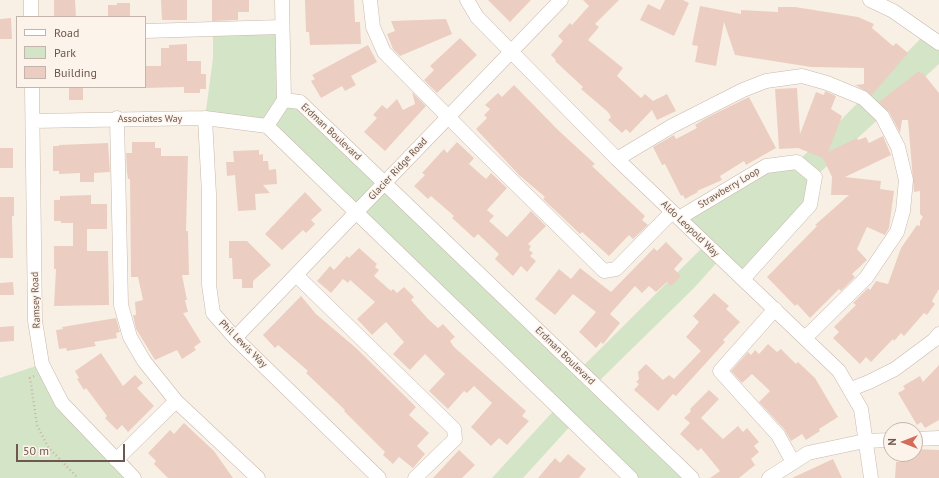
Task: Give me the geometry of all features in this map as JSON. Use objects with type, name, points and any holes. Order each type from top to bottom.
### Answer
[{"type":"street","points":[[31,0],[31,16]]},
{"type":"street","points":[[282,0],[284,100],[267,126],[631,478]]},
{"type":"street","points":[[370,0],[373,27],[384,52],[474,144],[604,271],[616,269],[675,215]]},
{"type":"street","name":"Aldo Leopold Way","points":[[467,0],[477,17],[617,159],[839,371],[851,389],[861,409],[871,478]]},
{"type":"street","name":"Glacier Ridge Road","points":[[235,338],[561,0]]},
{"type":"street","points":[[870,0],[893,11],[939,43]]},
{"type":"street","points":[[146,31],[282,28]]},
{"type":"street","points":[[617,159],[672,126],[743,90],[766,81],[802,76],[827,83],[863,98],[882,116],[898,147],[906,180],[903,210],[897,232],[866,278],[805,338]]},
{"type":"street","name":"Ramsey Road","points":[[32,88],[35,321],[42,364],[62,403],[134,478]]},
{"type":"street","name":"Erdman Boulevard","points":[[284,100],[300,102],[692,478]]},
{"type":"street","points":[[117,118],[121,305],[130,337],[144,362],[176,401],[258,478]]},
{"type":"street","name":"Associates Way","points":[[33,121],[117,118],[205,118],[267,126]]},
{"type":"street","name":"Phil Lewis Way","points":[[205,118],[209,194],[209,285],[213,313],[235,338],[379,478]]},
{"type":"street","name":"Strawberry Loop","points":[[675,215],[766,166],[796,162],[815,177],[810,205],[743,279]]},
{"type":"street","points":[[296,275],[454,429],[455,439],[415,478]]},
{"type":"street","points":[[774,309],[720,371],[778,435],[793,462]]},
{"type":"street","points":[[851,389],[895,369],[934,340],[939,334]]},
{"type":"street","points":[[116,460],[176,401]]},
{"type":"street","points":[[923,439],[939,438]]},
{"type":"street","points":[[769,478],[808,453],[865,441],[883,440]]},
{"type":"path","points":[[30,378],[34,412],[42,437],[58,459],[78,478]]},
{"type":"green space","points":[[282,27],[285,100],[300,102],[579,370],[706,244],[679,218],[766,166],[797,162],[841,120],[927,32],[939,43],[939,64],[815,177],[810,205],[743,279],[721,258],[694,288],[595,385],[692,478],[631,478],[574,422],[523,478],[492,478],[557,407],[267,126],[205,118],[213,58],[213,29]]},
{"type":"green space","points":[[42,364],[62,403],[134,478],[0,478],[0,378]]},
{"type":"building","points":[[54,0],[75,0],[76,16],[54,16]]},
{"type":"building","points":[[161,0],[187,0],[187,20],[162,20]]},
{"type":"building","points":[[212,0],[249,0],[249,12],[238,12],[238,20],[212,21]]},
{"type":"building","points":[[305,0],[354,0],[355,22],[360,22],[361,44],[310,45],[309,32],[306,32]]},
{"type":"building","points":[[488,0],[531,0],[510,22]]},
{"type":"building","points":[[583,0],[619,0],[595,24],[599,27],[588,40],[623,68],[617,76],[641,98],[645,94],[653,101],[667,94],[676,111],[657,120],[652,110],[630,133],[626,129],[622,133],[608,120],[611,117],[608,112],[581,89],[583,87],[555,61],[556,60],[551,55],[563,41],[558,36],[570,23],[572,25],[589,6]]},
{"type":"building","points":[[665,0],[683,0],[689,3],[674,36],[640,20],[648,4],[660,10]]},
{"type":"building","points":[[117,3],[130,3],[130,16],[108,16],[108,5],[117,5]]},
{"type":"building","points":[[700,6],[741,14],[741,10],[778,12],[778,7],[795,7],[858,17],[874,24],[872,28],[893,46],[896,43],[908,53],[872,95],[855,85],[864,84],[864,68],[811,67],[735,55],[724,22],[716,66],[695,62],[698,46],[692,45]]},
{"type":"building","points":[[11,18],[12,39],[0,39],[0,19]]},
{"type":"building","points":[[446,19],[452,34],[400,56],[393,49],[387,34],[395,31],[391,21]]},
{"type":"building","points":[[460,38],[477,55],[437,93],[424,80],[434,70],[430,66]]},
{"type":"building","points":[[187,44],[187,61],[201,61],[201,74],[206,74],[206,89],[200,89],[200,93],[184,93],[184,87],[146,88],[146,66],[161,66],[161,48],[169,48],[169,45]]},
{"type":"building","points":[[368,45],[377,62],[351,76],[356,85],[345,91],[342,86],[321,98],[311,81],[315,79],[312,75]]},
{"type":"building","points":[[919,71],[921,74],[922,72],[939,93],[939,289],[932,301],[935,304],[927,315],[924,313],[904,336],[901,333],[894,341],[893,339],[871,362],[866,357],[860,364],[833,338],[839,332],[834,327],[856,305],[853,303],[868,288],[870,290],[876,281],[888,284],[901,248],[917,225],[920,226],[920,221],[923,217],[920,214],[920,191],[914,192],[908,120],[902,120],[900,133],[889,112],[879,102]]},
{"type":"building","points":[[514,85],[558,130],[595,164],[592,166],[645,216],[642,220],[648,225],[633,239],[629,235],[609,256],[582,232],[580,234],[543,199],[545,197],[519,175],[476,129],[487,118],[484,115],[490,109],[485,105],[498,93],[502,97]]},
{"type":"building","points":[[69,88],[83,88],[83,100],[69,100]]},
{"type":"building","points":[[797,88],[800,134],[816,92],[824,95],[825,91],[836,96],[831,109],[842,116],[828,152],[857,138],[858,140],[866,137],[869,143],[883,136],[891,155],[845,177],[881,181],[880,189],[894,191],[889,228],[885,235],[867,227],[857,249],[867,260],[852,274],[855,277],[841,291],[839,289],[810,318],[797,304],[795,306],[767,277],[817,226],[815,225],[849,195],[831,195],[832,177],[823,158],[798,148],[779,149],[775,89]]},
{"type":"building","points":[[412,92],[426,106],[385,151],[364,132],[377,118],[373,115],[382,105],[387,109],[397,99],[403,110],[415,104]]},
{"type":"building","points":[[749,97],[776,148],[746,165],[744,161],[720,176],[722,180],[697,191],[698,192],[685,199],[683,195],[681,196],[665,164],[662,165],[653,147],[674,135],[676,139],[697,128],[695,125],[706,118]]},
{"type":"building","points":[[132,142],[155,142],[155,148],[161,148],[161,156],[188,156],[186,231],[188,231],[189,275],[182,275],[188,312],[183,313],[201,342],[194,347],[196,350],[182,359],[177,350],[155,360],[136,329],[133,315],[136,315],[135,302],[143,300],[138,277],[131,277],[130,179],[128,179],[126,153],[132,153]]},
{"type":"building","points":[[457,142],[474,158],[469,164],[486,179],[491,173],[507,188],[487,210],[494,216],[489,221],[507,237],[531,211],[546,226],[528,244],[531,246],[529,250],[533,253],[530,256],[536,261],[527,272],[521,266],[513,276],[495,259],[499,254],[478,234],[474,238],[452,218],[454,216],[431,196],[428,199],[414,186],[425,175],[422,173],[444,149],[447,153]]},
{"type":"building","points":[[108,143],[110,172],[94,173],[94,182],[80,182],[80,173],[59,174],[59,171],[53,171],[53,146]]},
{"type":"building","points":[[0,148],[13,148],[13,168],[0,168]]},
{"type":"building","points":[[259,150],[259,155],[263,154],[263,161],[268,161],[269,170],[276,169],[277,184],[263,185],[270,193],[255,194],[256,210],[238,211],[235,175],[227,176],[226,162],[234,162],[233,151]]},
{"type":"building","points":[[305,192],[322,210],[311,220],[315,224],[306,233],[303,230],[282,250],[265,234]]},
{"type":"building","points":[[91,195],[91,204],[107,204],[107,229],[87,229],[87,251],[108,251],[109,305],[54,306],[56,269],[54,269],[54,246],[73,246],[73,223],[61,223],[61,221],[54,221],[54,200],[60,200],[60,196]]},
{"type":"building","points":[[0,197],[14,197],[14,216],[12,216],[13,258],[0,258]]},
{"type":"building","points":[[229,241],[247,241],[271,265],[253,281],[253,288],[242,288],[242,279],[233,279],[232,258],[229,258]]},
{"type":"building","points":[[666,242],[683,259],[674,269],[681,276],[671,286],[667,282],[656,292],[649,286],[642,293],[635,286],[610,314],[620,323],[603,344],[601,342],[596,348],[579,332],[596,312],[573,294],[555,315],[535,299],[559,269],[571,279],[580,268],[611,292],[654,248],[657,251]]},
{"type":"building","points":[[359,248],[377,264],[375,267],[379,270],[374,276],[391,291],[393,289],[397,293],[404,287],[414,297],[411,300],[428,319],[438,328],[443,324],[455,337],[450,341],[454,347],[526,411],[522,416],[529,421],[507,445],[499,438],[491,446],[471,427],[492,403],[474,386],[467,393],[464,391],[448,409],[429,391],[445,374],[425,354],[410,370],[393,354],[404,342],[386,322],[372,335],[357,319],[375,302],[350,280],[348,283],[343,279],[331,293],[317,281],[330,266],[334,270],[347,256],[349,258]]},
{"type":"building","points":[[13,282],[14,295],[0,295],[0,283]]},
{"type":"building","points":[[714,293],[729,306],[726,309],[740,322],[723,340],[725,342],[676,396],[673,394],[658,411],[634,390],[639,384],[636,382],[639,379],[638,372],[646,364],[663,380],[669,375],[674,379],[701,351],[686,337],[699,322],[693,316]]},
{"type":"building","points":[[301,296],[316,314],[356,348],[416,407],[409,415],[429,433],[417,446],[425,454],[413,468],[399,457],[393,464],[383,455],[385,452],[344,411],[345,410],[306,373],[308,371],[278,345],[275,348],[263,335]]},
{"type":"building","points":[[116,318],[120,332],[116,333],[117,338],[94,342],[96,346],[67,351],[66,348],[59,349],[56,330],[63,329],[62,327]]},
{"type":"building","points":[[14,326],[14,341],[0,342],[0,327]]},
{"type":"building","points":[[768,344],[777,352],[781,349],[796,364],[798,362],[815,378],[838,417],[819,429],[820,431],[806,440],[802,434],[791,441],[784,429],[759,402],[770,391],[752,374],[742,383],[731,371],[748,352],[751,355],[755,350],[759,354]]},
{"type":"building","points":[[101,353],[123,386],[135,375],[143,383],[137,388],[154,406],[128,432],[122,425],[117,430],[105,418],[107,416],[86,388],[84,390],[77,379],[79,378],[75,371]]},
{"type":"building","points":[[939,365],[939,420],[925,428],[923,422],[915,422],[898,393],[905,389],[903,386],[920,376],[923,382]]},
{"type":"building","points":[[709,390],[719,399],[701,418],[723,439],[738,426],[743,432],[747,428],[759,442],[754,446],[759,452],[751,459],[755,465],[739,478],[710,478],[720,471],[701,448],[698,451],[680,434],[690,423],[684,418],[691,411],[690,409]]},
{"type":"building","points":[[184,423],[214,451],[233,478],[168,478],[154,464],[156,461],[148,453],[170,430],[174,434]]},
{"type":"building","points":[[923,449],[939,450],[939,478],[895,478],[896,462],[923,462]]},
{"type":"building","points":[[459,450],[475,465],[462,478],[433,478]]},
{"type":"building","points":[[568,454],[586,469],[579,478],[538,478],[555,458],[560,463]]},
{"type":"building","points":[[833,459],[842,478],[792,478]]}]
